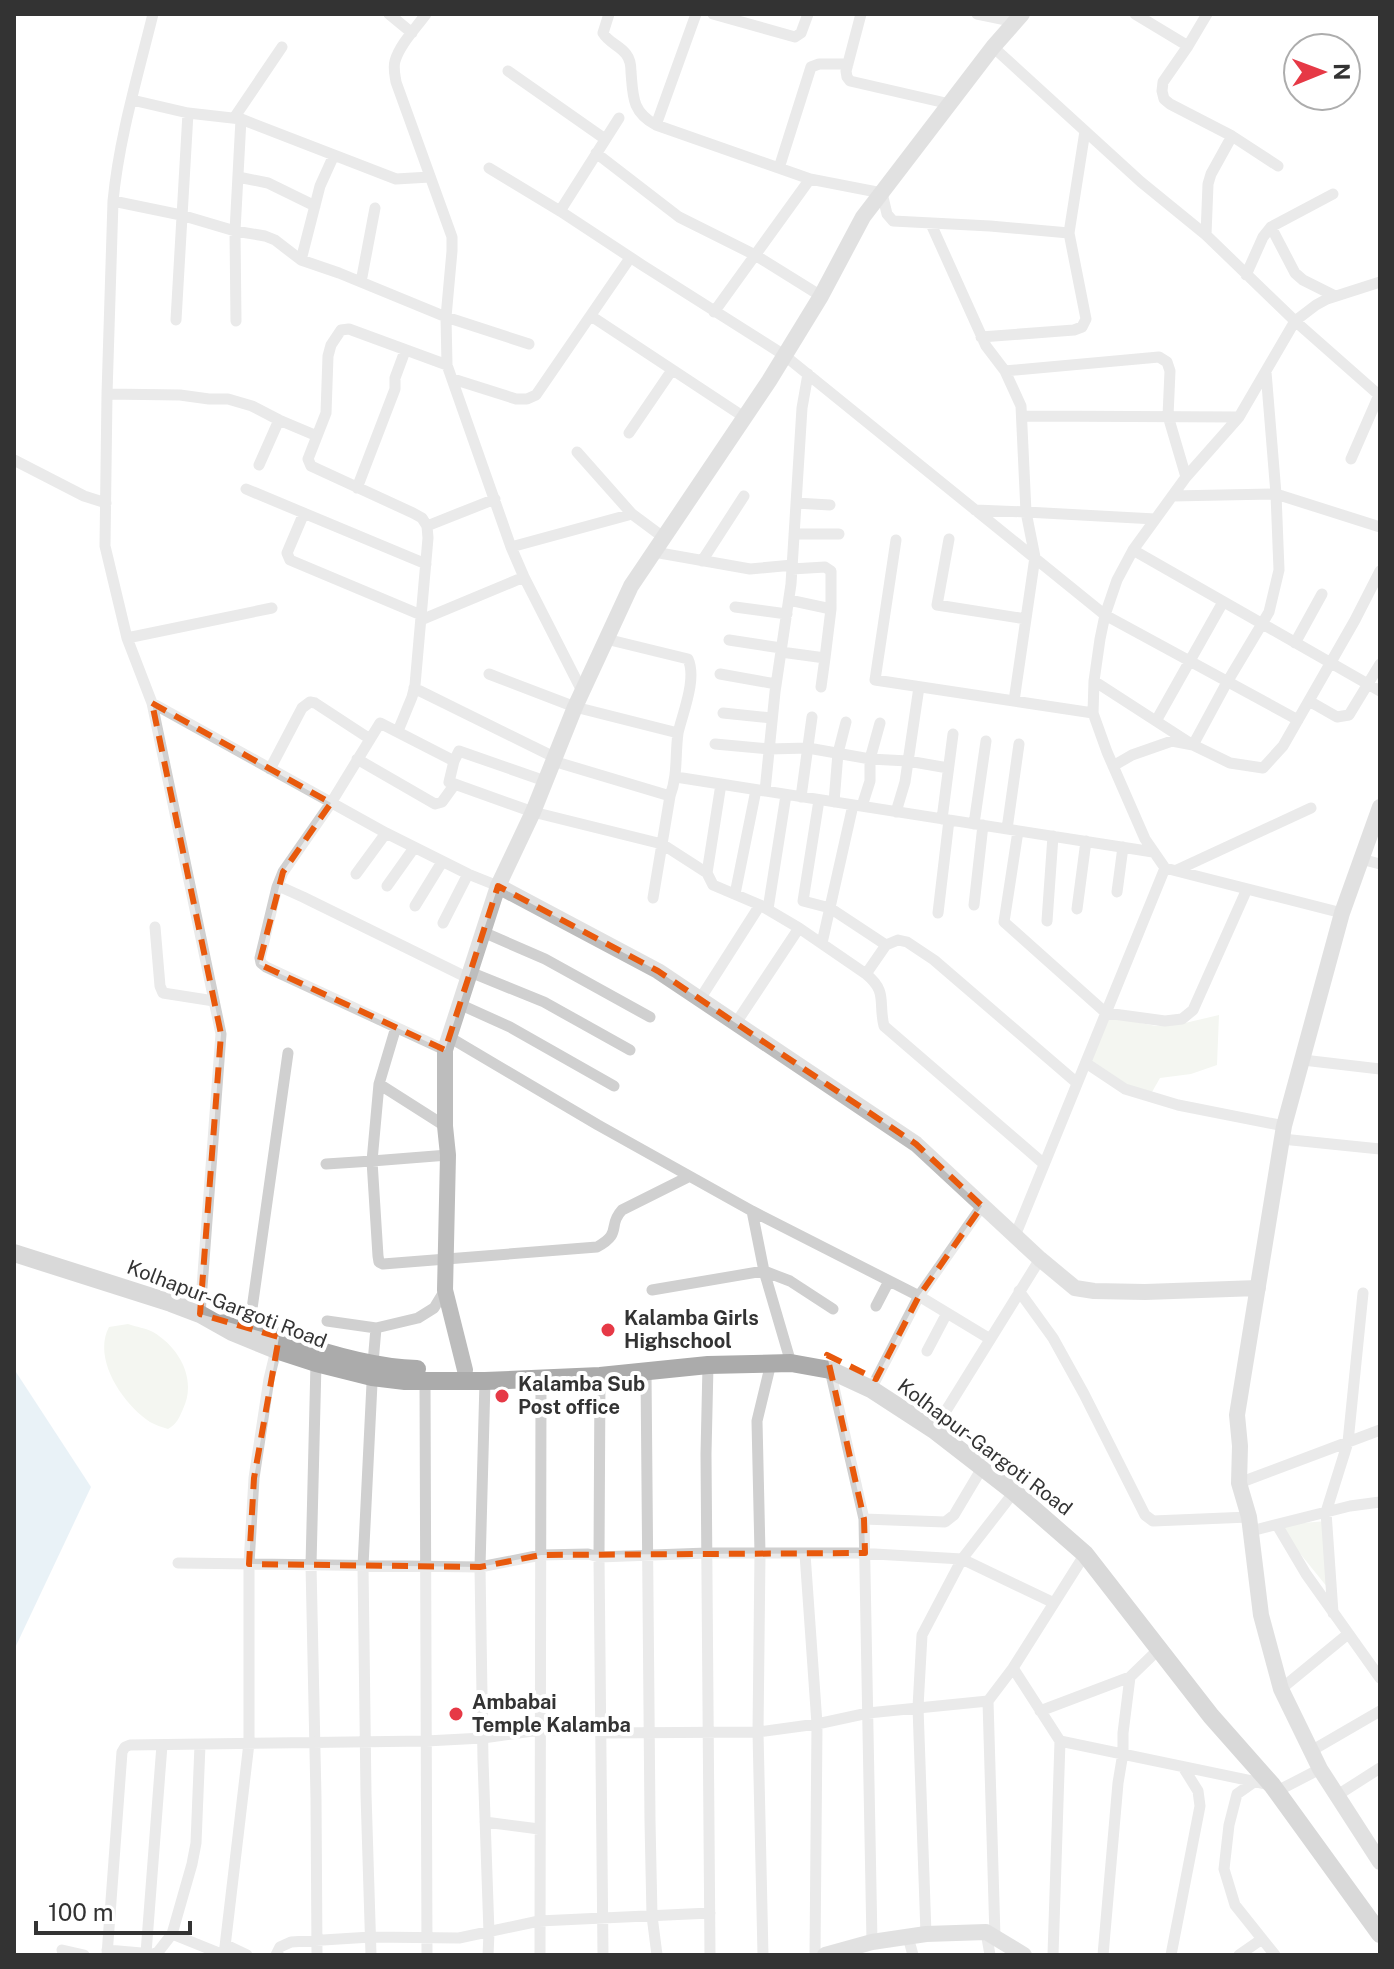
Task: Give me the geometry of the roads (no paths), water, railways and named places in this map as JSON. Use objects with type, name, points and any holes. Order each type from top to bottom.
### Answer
[{"type":"main road","name":"Kolhapur-Gargoti Road","points":[[14,1253],[200,1314],[219,1324],[236,1322],[276,1350],[316,1363],[372,1370],[405,1381],[600,1376],[708,1365],[771,1363],[789,1357],[874,1384]]},
{"type":"main road","points":[[248,1332],[282,1339],[372,1370],[465,1370],[645,1361],[703,1354],[835,1359],[1039,1499],[1085,1539],[1272,1788],[1380,1914]]},
{"type":"main road","name":"Kolhapur-Gargoti Road","points":[[936,1426],[1085,1554],[1211,1716],[1272,1788],[1380,1934]]},
{"type":"street","points":[[153,14],[132,100],[113,201],[105,546],[127,638],[152,703],[221,1034],[200,1314]]},
{"type":"street","points":[[389,14],[412,33]]},
{"type":"street","points":[[426,14],[395,60],[396,82],[452,237],[446,317],[447,365],[511,547],[582,691]]},
{"type":"street","points":[[609,14],[603,28],[605,38],[627,54],[635,103],[645,119],[810,179],[882,193]]},
{"type":"street","points":[[656,125],[696,14]]},
{"type":"street","points":[[713,14],[795,37],[801,33],[808,14]]},
{"type":"street","points":[[861,14],[847,77],[854,83],[950,104]]},
{"type":"street","points":[[977,14],[1019,18]]},
{"type":"street","points":[[1135,14],[1188,46]]},
{"type":"street","points":[[1207,14],[1163,82],[1164,99],[1232,136],[1278,166]]},
{"type":"street","points":[[465,1370],[445,1290],[447,1044],[498,886],[631,586],[769,381],[821,296],[863,217],[993,47],[1019,18]]},
{"type":"street","points":[[236,321],[238,118],[282,47]]},
{"type":"street","points":[[993,47],[1141,182],[1206,235],[1295,321],[1379,395],[1351,459]]},
{"type":"street","points":[[779,168],[811,67],[848,64]]},
{"type":"street","points":[[508,71],[605,139]]},
{"type":"street","points":[[132,100],[188,113],[238,118],[396,179],[430,177]]},
{"type":"street","points":[[176,320],[188,113]]},
{"type":"street","points":[[560,211],[619,118]]},
{"type":"street","points":[[981,337],[1082,327],[1086,319],[1069,233],[1085,131]]},
{"type":"street","points":[[1206,235],[1208,184],[1232,136]]},
{"type":"street","points":[[596,153],[679,217],[755,255],[821,296]]},
{"type":"street","points":[[301,260],[320,186],[334,155]]},
{"type":"street","points":[[489,168],[784,355],[1105,615],[1298,720]]},
{"type":"street","points":[[238,177],[268,183],[315,206]]},
{"type":"street","points":[[714,312],[810,179]]},
{"type":"street","points":[[882,193],[887,214],[893,221],[1069,233]]},
{"type":"street","points":[[1246,275],[1263,237],[1271,227],[1333,194]]},
{"type":"street","points":[[113,201],[265,236],[301,260],[446,317],[529,344]]},
{"type":"street","points":[[361,282],[375,208]]},
{"type":"street","points":[[931,224],[981,337],[1005,371],[1021,406],[1026,512],[1035,557],[1014,701]]},
{"type":"street","points":[[1271,227],[1295,273],[1335,296]]},
{"type":"street","points":[[453,379],[516,399],[536,395],[630,258]]},
{"type":"street","points":[[1342,913],[1170,869],[1145,839],[1113,766],[1093,713],[1094,681],[1105,615],[1117,580],[1133,550],[1186,477],[1239,417],[1295,321],[1316,305],[1335,296],[1380,282]]},
{"type":"street","points":[[591,316],[744,417]]},
{"type":"street","points":[[398,731],[414,688],[427,526],[422,518],[413,513],[311,466],[308,459],[326,413],[328,356],[341,330],[349,329],[447,365]]},
{"type":"street","points":[[357,488],[395,389],[395,378],[405,351]]},
{"type":"street","points":[[1005,371],[1159,357],[1167,362],[1170,371],[1168,416],[1186,477]]},
{"type":"street","points":[[629,433],[672,370]]},
{"type":"street","points":[[1193,745],[1269,612],[1279,570],[1265,371]]},
{"type":"street","points":[[735,894],[769,749],[789,600],[802,408],[808,374]]},
{"type":"street","points":[[107,394],[228,399],[252,406],[317,436]]},
{"type":"street","points":[[1022,416],[1239,417]]},
{"type":"street","points":[[259,465],[279,420]]},
{"type":"street","points":[[577,452],[632,514],[663,537]]},
{"type":"street","points":[[14,460],[84,496],[106,503]]},
{"type":"street","points":[[246,489],[426,564]]},
{"type":"street","points":[[1172,496],[1276,494],[1380,527]]},
{"type":"street","points":[[702,561],[744,496]]},
{"type":"street","points":[[427,526],[495,499]]},
{"type":"street","points":[[796,503],[830,505]]},
{"type":"street","points":[[975,510],[1155,519]]},
{"type":"street","points":[[304,513],[287,553],[289,559],[421,618],[524,577]]},
{"type":"street","points":[[511,547],[632,514]]},
{"type":"street","points":[[794,534],[839,534]]},
{"type":"street","points":[[949,539],[937,605],[1026,619]]},
{"type":"street","points":[[896,540],[875,680],[1093,713]]},
{"type":"street","points":[[1133,550],[1380,691]]},
{"type":"street","points":[[654,552],[750,569],[825,567],[831,571],[831,609],[821,687]]},
{"type":"street","points":[[1094,681],[1193,745],[1230,763],[1263,768],[1283,746],[1380,571]]},
{"type":"street","points":[[1295,643],[1322,594]]},
{"type":"street","points":[[789,600],[831,609]]},
{"type":"street","points":[[1156,721],[1223,602]]},
{"type":"street","points":[[735,607],[787,614]]},
{"type":"street","points":[[127,638],[272,608]]},
{"type":"street","points":[[606,639],[688,659],[692,669],[678,733],[676,777],[653,898]]},
{"type":"street","points":[[729,640],[825,658]]},
{"type":"street","points":[[1309,701],[1337,717],[1349,715],[1380,664]]},
{"type":"street","points":[[489,674],[575,707],[678,733]]},
{"type":"street","points":[[720,674],[776,684]]},
{"type":"street","points":[[896,812],[905,782],[919,687]]},
{"type":"street","points":[[414,688],[554,759],[670,796]]},
{"type":"street","points":[[270,769],[302,708],[310,702],[370,739]]},
{"type":"street","points":[[152,703],[414,848],[498,886],[658,971],[916,1144],[1075,1288],[1176,1292],[1258,1288]]},
{"type":"street","points":[[723,713],[772,718]]},
{"type":"street","points":[[801,797],[812,717]]},
{"type":"street","points":[[834,802],[838,753],[846,722]]},
{"type":"street","points":[[454,761],[380,723],[331,803],[283,872],[261,963],[396,1027],[447,1044],[688,1177],[919,1296],[990,1339]]},
{"type":"street","points":[[822,943],[858,806],[870,781],[870,759],[880,723]]},
{"type":"street","points":[[938,913],[953,734]]},
{"type":"street","points":[[974,905],[986,741]]},
{"type":"street","points":[[1113,766],[1132,755],[1172,741],[1193,745]]},
{"type":"street","points":[[715,744],[769,749],[808,748],[948,768]]},
{"type":"street","points":[[1019,744],[1004,922],[1106,1013],[1165,1021],[1182,1019],[1193,1010],[1247,889]]},
{"type":"street","points":[[545,781],[459,751],[449,782],[533,812],[662,844],[707,873],[713,885],[764,907],[799,928],[876,983],[881,994],[884,1026],[1044,1164]]},
{"type":"street","points":[[357,759],[435,804],[442,802],[455,784]]},
{"type":"street","points":[[676,777],[1153,852]]},
{"type":"street","points":[[707,873],[721,784]]},
{"type":"street","points":[[700,999],[764,907],[786,795]]},
{"type":"street","points":[[819,800],[803,901],[830,908],[886,945]]},
{"type":"street","points":[[1380,807],[1342,913],[1283,1132],[1237,1415],[1239,1483],[1250,1524],[1261,1615],[1281,1689],[1320,1769],[1380,1862]]},
{"type":"street","points":[[1015,1236],[1106,1013],[1170,869],[1311,808]]},
{"type":"street","points":[[356,874],[386,833]]},
{"type":"street","points":[[1047,921],[1053,836]]},
{"type":"street","points":[[1077,909],[1086,841]]},
{"type":"street","points":[[1117,892],[1123,847]]},
{"type":"street","points":[[387,886],[414,848]]},
{"type":"street","points":[[1361,859],[1380,864]]},
{"type":"street","points":[[415,906],[442,862]]},
{"type":"street","points":[[443,923],[468,874]]},
{"type":"street","points":[[277,887],[469,975],[544,1002],[630,1050]]},
{"type":"street","points":[[155,927],[163,993],[214,1001]]},
{"type":"street","points":[[736,1023],[799,928]]},
{"type":"street","points":[[483,932],[545,959],[650,1017]]},
{"type":"street","points":[[866,974],[886,945],[898,940],[907,942],[934,960],[1077,1083]]},
{"type":"street","points":[[459,1004],[510,1027],[614,1086]]},
{"type":"street","points":[[396,1027],[379,1084],[372,1161],[379,1262],[445,1260],[597,1247],[613,1235],[617,1215],[622,1210],[688,1177]]},
{"type":"street","points":[[248,1332],[288,1053]]},
{"type":"street","points":[[1303,1060],[1380,1069]]},
{"type":"street","points":[[1086,1063],[1125,1089],[1178,1105],[1283,1132],[1380,1149]]},
{"type":"street","points":[[379,1084],[445,1126]]},
{"type":"street","points":[[326,1164],[448,1155]]},
{"type":"street","points":[[874,1384],[919,1296],[982,1206]]},
{"type":"street","points":[[752,1211],[764,1271],[789,1357]]},
{"type":"street","points":[[936,1426],[1040,1259]]},
{"type":"street","points":[[652,1290],[764,1271],[790,1281],[833,1309]]},
{"type":"street","points":[[876,1306],[889,1281]]},
{"type":"street","points":[[327,1321],[376,1328],[418,1318],[434,1308],[445,1290]]},
{"type":"street","points":[[1019,1291],[1053,1338],[1145,1515],[1153,1521],[1277,1525],[1350,1506],[1380,1502]]},
{"type":"street","points":[[1333,1613],[1326,1512],[1348,1442],[1363,1293]]},
{"type":"street","points":[[927,1351],[947,1313]]},
{"type":"street","points":[[371,1955],[363,1566],[376,1328]]},
{"type":"street","points":[[172,1934],[224,1955],[249,1743],[249,1564],[254,1478],[276,1350]]},
{"type":"street","points":[[316,1363],[311,1565],[317,1955]]},
{"type":"street","points":[[763,1955],[758,1732],[760,1553],[757,1421],[771,1363]]},
{"type":"street","points":[[708,1365],[710,1955]]},
{"type":"street","points":[[830,1370],[864,1519],[872,1942]]},
{"type":"street","points":[[646,1372],[652,1916],[657,1955]]},
{"type":"street","points":[[600,1376],[603,1955]]},
{"type":"street","points":[[540,1955],[541,1379]]},
{"type":"street","points":[[425,1380],[427,1955]]},
{"type":"street","points":[[485,1381],[480,1567],[488,1955]]},
{"type":"street","points":[[1239,1483],[1380,1430]]},
{"type":"street","points":[[864,1519],[945,1522],[954,1515],[982,1468]]},
{"type":"street","points":[[926,1934],[918,1707],[922,1635],[962,1559],[1014,1492]]},
{"type":"street","points":[[1277,1525],[1306,1574],[1380,1678]]},
{"type":"street","points":[[178,1563],[480,1567],[541,1555],[865,1553],[962,1559],[1054,1603]]},
{"type":"street","points":[[805,1554],[817,1724],[815,1955]]},
{"type":"street","points":[[990,1955],[988,1701],[1013,1668],[1085,1554]]},
{"type":"street","points":[[1281,1689],[1348,1634]]},
{"type":"street","points":[[1040,1711],[1130,1677],[1160,1648]]},
{"type":"street","points":[[1013,1668],[1060,1741],[1053,1955]]},
{"type":"street","points":[[1103,1955],[1130,1677]]},
{"type":"street","points":[[200,1745],[196,1843],[172,1934],[158,1952],[151,1954],[107,1952],[122,1752],[130,1745],[426,1741],[483,1738],[540,1730],[594,1729],[600,1733],[758,1732],[868,1713],[988,1701]]},
{"type":"street","points":[[1311,1751],[1380,1711]]},
{"type":"street","points":[[1060,1741],[1272,1788]]},
{"type":"street","points":[[151,1954],[162,1745]]},
{"type":"street","points":[[1171,1955],[1200,1806],[1198,1791],[1183,1767]]},
{"type":"street","points":[[1336,1796],[1380,1768]]},
{"type":"street","points":[[1275,1955],[1235,1905],[1224,1869],[1229,1825],[1237,1794],[1272,1788],[1320,1769]]},
{"type":"street","points":[[485,1822],[539,1829]]},
{"type":"street","points":[[276,1955],[287,1942],[371,1937],[459,1938],[539,1921],[710,1913]]},
{"type":"street","points":[[825,1955],[872,1942],[926,1934],[990,1934],[1024,1955]]},
{"type":"street","points":[[908,1937],[913,1955]]},
{"type":"street","points":[[1239,1955],[1262,1939]]},
{"type":"street","points":[[226,1945],[247,1955]]},
{"type":"street","points":[[62,1950],[84,1955]]},
{"type":"water","points":[[14,1369],[91,1487],[14,1650]]},
{"type":"place","name":"Kalamba Girls Highschool","points":[[608,1330]]},
{"type":"place","name":"Kalamba Sub Post office","points":[[502,1396]]},
{"type":"place","name":"Ambabai Temple Kalamba","points":[[456,1714]]}]
